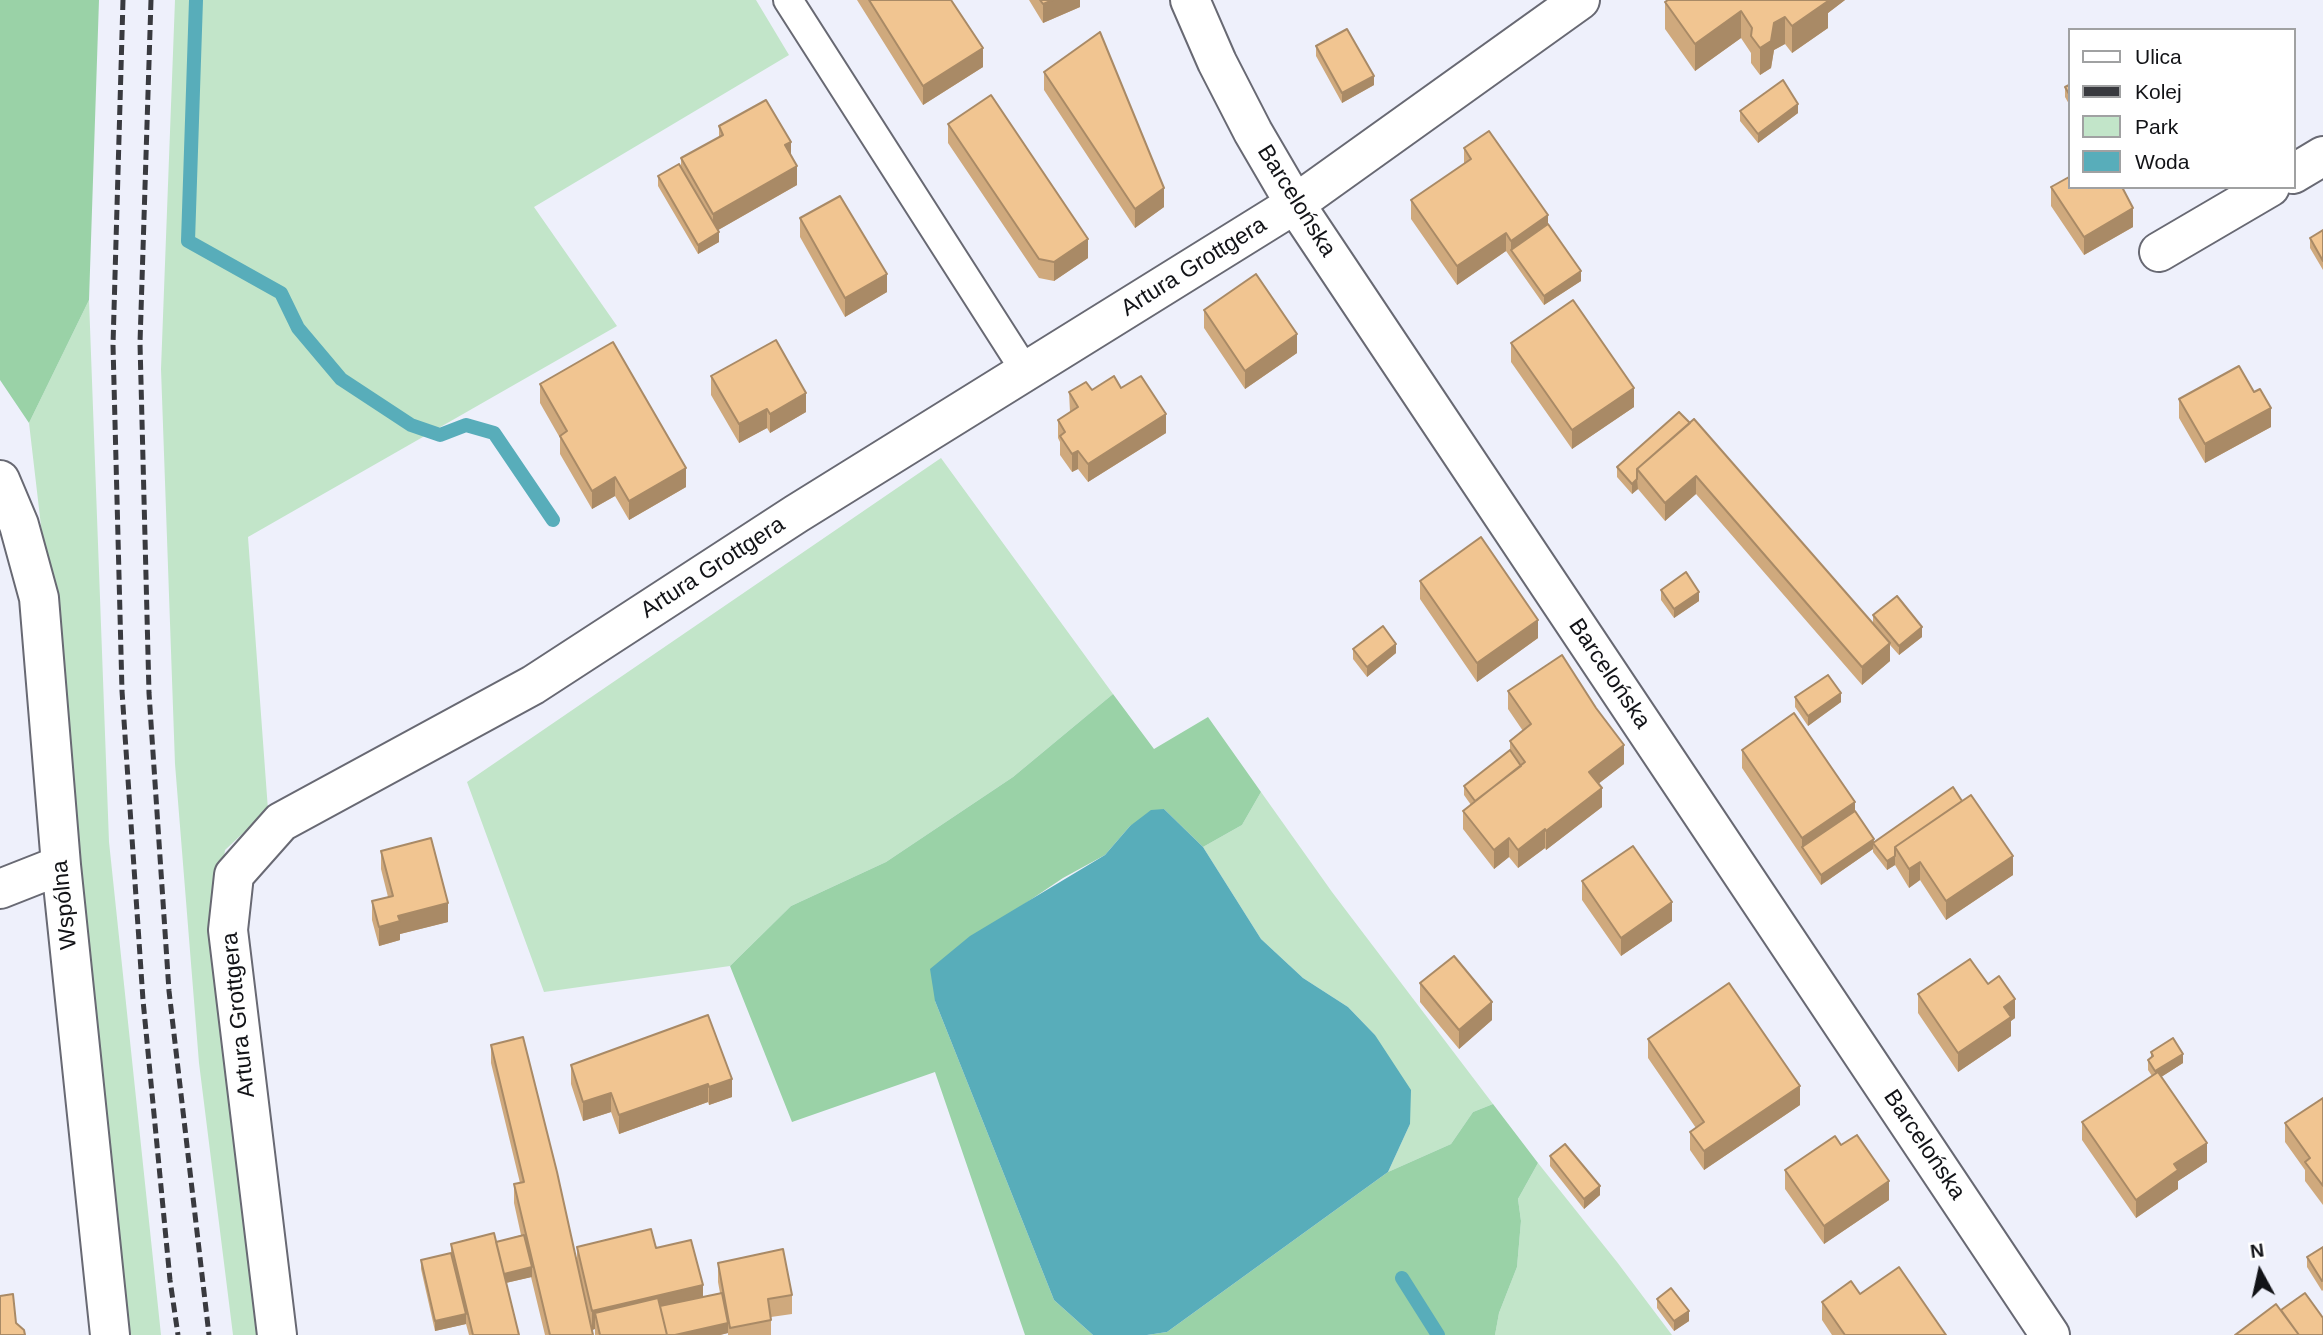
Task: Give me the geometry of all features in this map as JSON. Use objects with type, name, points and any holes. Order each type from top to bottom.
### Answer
[{"type":"street","name":"Barcelońska","points":[[1190,0],[1217,62],[1295,204],[2049,1335]]},
{"type":"street","name":"Artura Grottgera","points":[[277,1335],[228,930],[234,875],[281,821],[533,685],[796,514],[1295,204],[1580,0]]},
{"type":"street","points":[[2295,173],[2323,156]]},
{"type":"street","points":[[2159,252],[2267,189]]},
{"type":"street","name":"Wspólna","points":[[0,480],[19,526],[38,598],[61,865],[110,1335]]},
{"type":"street","points":[[0,889],[61,865]]},
{"type":"lane","points":[[788,0],[1026,372]]},
{"type":"green space","points":[[0,0],[99,0],[89,300],[29,423],[0,380]]},
{"type":"green space","points":[[175,0],[756,0],[789,55],[534,207],[617,326],[248,537],[268,810],[225,850],[219,901],[262,1335],[233,1335],[199,1063],[175,764],[161,369]]},
{"type":"green space","points":[[89,300],[109,842],[161,1335],[121,1335],[45,560],[29,423]]},
{"type":"green space","points":[[941,458],[1113,694],[1013,777],[886,862],[791,906],[730,966],[544,992],[467,782]]},
{"type":"green space","points":[[1113,694],[1154,749],[1208,717],[1261,792],[1242,825],[1203,847],[1164,809],[1130,826],[1105,855],[1063,878],[1008,915],[935,1001],[1054,1300],[1093,1335],[1025,1335],[935,1072],[792,1122],[730,966],[791,906],[886,862],[1013,777]]},
{"type":"green space","points":[[1261,792],[1332,892],[1493,1104],[1473,1112],[1451,1144],[1388,1172],[1410,1124],[1375,1035],[1348,1007],[1303,978],[1261,939],[1203,847],[1242,825]]},
{"type":"green space","points":[[1493,1104],[1538,1163],[1518,1199],[1521,1221],[1517,1267],[1499,1313],[1495,1335],[1147,1335],[1167,1332],[1388,1172],[1451,1144],[1473,1112]]},
{"type":"green space","points":[[1538,1163],[1672,1335],[1495,1335],[1499,1313],[1517,1267],[1521,1221],[1518,1199]]},
{"type":"water","points":[[1164,809],[1203,847],[1261,939],[1303,978],[1348,1007],[1375,1035],[1411,1090],[1410,1124],[1388,1172],[1167,1332],[1147,1335],[1093,1335],[1054,1300],[935,1001],[930,969],[970,936],[1105,855],[1130,826],[1151,810]]},
{"type":"building","points":[[869,0],[951,0],[983,48],[923,86]]},
{"type":"building","points":[[1828,1],[1792,26],[1785,17],[1774,23],[1771,41],[1760,48],[1751,36],[1752,28],[1741,11],[1695,44],[1665,2]]},
{"type":"building","points":[[1347,29],[1374,76],[1342,93],[1316,46]]},
{"type":"building","points":[[1100,32],[1164,188],[1135,209],[1044,72]]},
{"type":"building","points":[[1783,80],[1798,104],[1758,134],[1740,111]]},
{"type":"building","points":[[991,95],[1088,239],[1054,262],[1039,259],[948,124]]},
{"type":"building","points":[[766,100],[791,142],[785,145],[797,166],[713,214],[681,158],[723,135],[719,126]]},
{"type":"building","points":[[1489,131],[1548,215],[1511,241],[1506,233],[1457,266],[1411,200],[1471,159],[1464,148]]},
{"type":"building","points":[[679,164],[719,232],[698,245],[658,176]]},
{"type":"building","points":[[2068,178],[2068,189],[2123,189],[2133,208],[2084,237],[2051,187]]},
{"type":"building","points":[[840,196],[887,274],[845,298],[800,218]]},
{"type":"building","points":[[1548,224],[1581,271],[1544,296],[1511,250]]},
{"type":"building","points":[[2323,230],[2323,261],[2310,238]]},
{"type":"building","points":[[1256,274],[1297,334],[1245,371],[1204,310]]},
{"type":"building","points":[[1573,300],[1634,388],[1572,430],[1511,343]]},
{"type":"building","points":[[776,340],[806,393],[770,414],[767,409],[739,424],[711,376]]},
{"type":"building","points":[[613,342],[686,468],[629,501],[615,477],[592,491],[560,436],[567,431],[540,384]]},
{"type":"building","points":[[2239,366],[2254,392],[2260,389],[2271,408],[2205,444],[2179,399]]},
{"type":"building","points":[[1114,376],[1121,388],[1141,376],[1166,414],[1088,464],[1078,451],[1072,454],[1060,436],[1065,432],[1058,420],[1078,407],[1069,392],[1086,382],[1092,390]]},
{"type":"building","points":[[1679,412],[1690,423],[1637,469],[1637,479],[1632,484],[1617,467]]},
{"type":"building","points":[[1694,419],[1890,643],[1862,667],[1696,476],[1665,503],[1637,469]]},
{"type":"building","points":[[1481,537],[1538,620],[1477,663],[1420,581]]},
{"type":"building","points":[[1686,572],[1699,592],[1674,609],[1661,590]]},
{"type":"building","points":[[1897,596],[1922,627],[1899,646],[1873,615]]},
{"type":"building","points":[[1383,626],[1396,644],[1367,667],[1353,649]]},
{"type":"building","points":[[1562,655],[1624,745],[1589,772],[1602,788],[1518,850],[1509,838],[1494,850],[1463,811],[1525,762],[1510,741],[1531,724],[1508,691]]},
{"type":"building","points":[[1828,675],[1841,693],[1808,716],[1795,697]]},
{"type":"building","points":[[1794,713],[1855,802],[1802,838],[1742,750]]},
{"type":"building","points":[[1510,750],[1521,766],[1475,801],[1464,786]]},
{"type":"building","points":[[1953,787],[1962,801],[1895,847],[1895,856],[1887,861],[1873,843]]},
{"type":"building","points":[[1971,795],[2013,856],[1946,901],[1920,862],[1909,869],[1895,847]]},
{"type":"building","points":[[1855,811],[1874,839],[1821,875],[1802,847]]},
{"type":"building","points":[[431,838],[448,903],[398,916],[400,921],[379,927],[372,901],[393,896],[381,851]]},
{"type":"building","points":[[1633,846],[1672,902],[1621,938],[1582,881]]},
{"type":"building","points":[[1454,956],[1492,1002],[1459,1030],[1420,983]]},
{"type":"building","points":[[1970,959],[1988,984],[1999,976],[2015,999],[2004,1007],[2011,1017],[1958,1053],[1918,994]]},
{"type":"building","points":[[1729,983],[1800,1086],[1704,1151],[1690,1132],[1704,1122],[1648,1039]]},
{"type":"building","points":[[708,1015],[732,1079],[709,1087],[708,1084],[619,1115],[611,1093],[583,1102],[571,1065]]},
{"type":"building","points":[[523,1037],[557,1172],[593,1335],[550,1335],[514,1184],[524,1182],[491,1045]]},
{"type":"building","points":[[2173,1038],[2183,1054],[2155,1071],[2148,1060],[2153,1056],[2151,1052]]},
{"type":"building","points":[[2158,1072],[2207,1143],[2174,1164],[2178,1170],[2136,1200],[2082,1122]]},
{"type":"building","points":[[2323,1098],[2323,1186],[2305,1162],[2310,1158],[2285,1123]]},
{"type":"building","points":[[1857,1135],[1889,1181],[1824,1226],[1785,1170],[1835,1136],[1841,1145]]},
{"type":"building","points":[[1565,1144],[1600,1186],[1584,1199],[1550,1156]]},
{"type":"building","points":[[651,1229],[656,1248],[691,1240],[703,1285],[592,1311],[577,1247]]},
{"type":"building","points":[[494,1233],[519,1335],[473,1335],[451,1244]]},
{"type":"building","points":[[524,1235],[532,1267],[504,1274],[496,1242]]},
{"type":"building","points":[[2323,1247],[2323,1280],[2322,1281],[2307,1257]]},
{"type":"building","points":[[783,1249],[792,1295],[768,1299],[771,1320],[730,1328],[718,1263]]},
{"type":"building","points":[[451,1253],[466,1314],[435,1321],[421,1260]]},
{"type":"building","points":[[1899,1267],[1946,1335],[1845,1335],[1822,1302],[1851,1281],[1860,1294]]},
{"type":"building","points":[[1671,1288],[1689,1311],[1674,1321],[1657,1299]]},
{"type":"building","points":[[722,1293],[728,1323],[667,1335],[660,1306]]},
{"type":"building","points":[[2305,1293],[2323,1318],[2323,1335],[2299,1335],[2281,1310]]},
{"type":"building","points":[[13,1294],[16,1323],[24,1330],[25,1335],[0,1335],[0,1296]]},
{"type":"building","points":[[658,1298],[667,1335],[600,1335],[595,1313]]},
{"type":"building","points":[[2276,1304],[2299,1335],[2235,1335]]},
{"type":"waterway","points":[[196,0],[188,241],[281,293],[298,328],[341,379],[411,425],[440,435],[466,425],[494,433],[553,520]]},
{"type":"waterway","points":[[1402,1278],[1438,1335]]},
{"type":"railway","points":[[123,0],[113,345],[122,691],[143,1000],[170,1280],[178,1335]]},
{"type":"railway","points":[[151,0],[140,343],[149,693],[169,991],[209,1335]]}]
